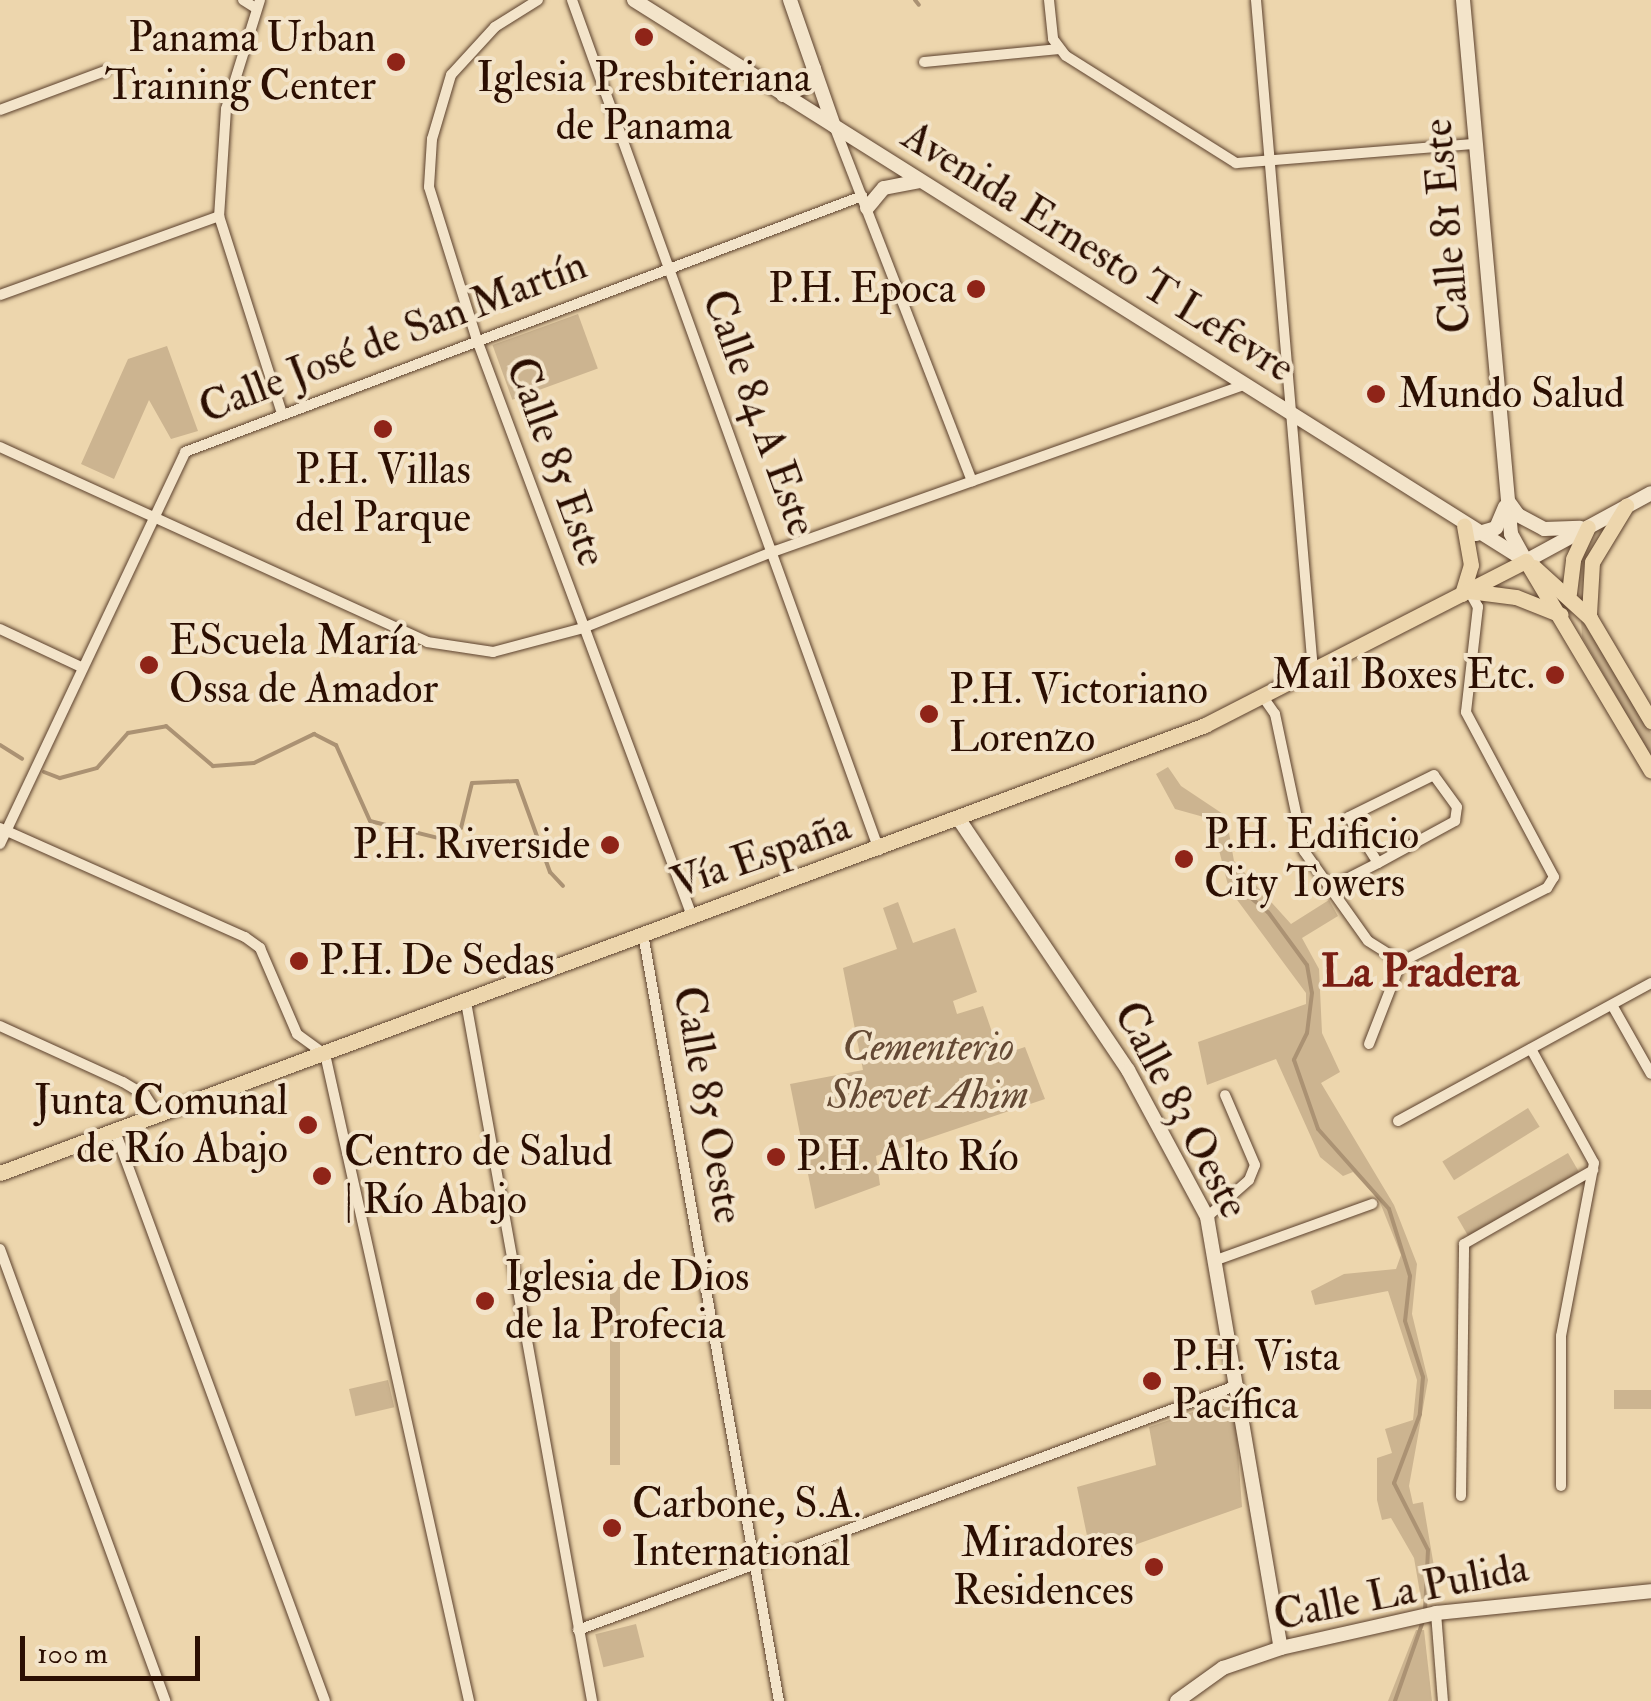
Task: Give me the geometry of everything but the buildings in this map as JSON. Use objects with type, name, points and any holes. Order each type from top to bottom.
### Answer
[{"type":"main road","name":"Avenida Ernesto T Lefevre","points":[[634,0],[1470,530],[1526,561]]},
{"type":"main road","points":[[790,0],[835,126]]},
{"type":"main road","name":"Calle 81 Este","points":[[1462,0],[1508,500],[1512,534],[1526,561]]},
{"type":"main road","points":[[783,95],[804,87],[814,68]]},
{"type":"main road","points":[[865,202],[888,185],[919,180]]},
{"type":"main road","points":[[1526,561],[1651,493]]},
{"type":"main road","points":[[1508,500],[1518,515],[1544,529],[1588,527]]},
{"type":"main road","points":[[1508,500],[1496,528],[1470,530],[1471,566],[1466,592],[1516,598],[1561,616]]},
{"type":"main road","points":[[1590,618],[1590,569],[1626,506]]},
{"type":"main road","points":[[1569,593],[1574,558],[1588,527]]},
{"type":"main road","points":[[1526,561],[1569,593],[1590,618],[1651,721]]},
{"type":"main road","points":[[1526,561],[1651,772]]},
{"type":"main road","name":"Vía España","points":[[0,1173],[692,916],[879,851],[1263,697],[1526,561]]},
{"type":"main road","name":"Calle 83 Oeste","points":[[958,818],[1128,1070],[1207,1217],[1218,1259],[1238,1385],[1248,1486],[1281,1648]]},
{"type":"main road","name":"Calle La Pulida","points":[[1178,1701],[1223,1668],[1281,1648],[1408,1618],[1651,1591]]},
{"type":"street","points":[[243,0],[258,4],[226,109],[220,216],[282,413]]},
{"type":"street","name":"Calle 85 Este","points":[[538,0],[495,26],[452,75],[432,138],[434,216],[692,916]]},
{"type":"street","name":"Calle 84 A Este","points":[[572,0],[775,552],[879,851]]},
{"type":"street","points":[[1049,0],[1059,48]]},
{"type":"street","points":[[1256,0],[1313,671]]},
{"type":"street","points":[[924,62],[1059,48],[1228,159],[1269,164],[1474,144]]},
{"type":"street","points":[[0,110],[106,71]]},
{"type":"street","points":[[835,126],[972,481]]},
{"type":"street","name":"Calle José de San Martín","points":[[0,844],[3,829],[150,516],[185,452],[671,266],[865,202]]},
{"type":"street","points":[[0,295],[220,216]]},
{"type":"street","points":[[0,447],[455,650],[530,646],[775,552],[1242,386]]},
{"type":"street","points":[[1369,1044],[1401,962],[1547,888],[1554,868],[1466,712],[1478,607],[1466,592]]},
{"type":"street","points":[[0,628],[81,666]]},
{"type":"street","points":[[1263,697],[1274,714],[1295,828],[1329,888],[1368,941],[1401,962]]},
{"type":"street","points":[[1329,888],[1378,863],[1455,820],[1457,807],[1434,775],[1348,817],[1378,863]]},
{"type":"street","points":[[3,829],[245,937],[260,948],[297,1034],[325,1054],[469,1701]]},
{"type":"street","name":"Calle 85 Oeste","points":[[643,934],[779,1701]]},
{"type":"street","points":[[1398,1121],[1651,983]]},
{"type":"street","points":[[466,1002],[592,1701]]},
{"type":"street","points":[[1612,1006],[1651,1074]]},
{"type":"street","points":[[0,1026],[145,1094],[158,1115]]},
{"type":"street","points":[[1531,1049],[1592,1170],[1561,1336],[1561,1486]]},
{"type":"street","points":[[1207,1217],[1249,1180],[1255,1165],[1225,1096]]},
{"type":"street","points":[[115,1130],[325,1701]]},
{"type":"street","points":[[1461,1496],[1464,1244],[1592,1170]]},
{"type":"street","points":[[1218,1259],[1372,1204]]},
{"type":"street","points":[[0,1249],[165,1701]]},
{"type":"street","points":[[578,1630],[1238,1385]]},
{"type":"street","points":[[1436,1613],[1443,1701]]},
{"type":"green space","points":[[578,314],[598,369],[512,400],[492,345]]},
{"type":"green space","points":[[167,346],[198,431],[171,439],[149,400],[114,479],[81,464],[128,359]]},
{"type":"green space","points":[[1581,618],[1651,733],[1651,757],[1582,637]]},
{"type":"green space","points":[[1168,767],[1181,786],[1226,816],[1234,861],[1291,924],[1329,900],[1338,916],[1302,938],[1319,969],[1322,1033],[1340,1072],[1321,1083],[1394,1205],[1417,1264],[1412,1314],[1428,1380],[1409,1486],[1413,1504],[1423,1502],[1439,1596],[1421,1599],[1414,1558],[1391,1518],[1382,1520],[1377,1500],[1377,1458],[1392,1453],[1385,1429],[1413,1420],[1417,1380],[1388,1291],[1315,1305],[1311,1291],[1344,1274],[1396,1269],[1401,1255],[1379,1200],[1353,1172],[1343,1176],[1320,1157],[1276,1059],[1207,1085],[1198,1042],[1306,1004],[1306,993],[1229,889],[1211,819],[1175,809],[1156,774]]},
{"type":"green space","name":"Cementerio Shevet Ahim","points":[[898,902],[913,943],[955,928],[977,992],[953,1001],[957,1014],[983,1006],[1000,1055],[1025,1047],[1045,1099],[876,1156],[880,1185],[815,1209],[790,1084],[863,1070],[843,968],[897,949],[883,908]]},
{"type":"green space","points":[[1528,1108],[1540,1127],[1454,1180],[1442,1162]]},
{"type":"green space","points":[[1568,1153],[1579,1172],[1468,1236],[1457,1217]]},
{"type":"green space","points":[[610,1287],[620,1287],[620,1465],[610,1465]]},
{"type":"green space","points":[[388,1380],[394,1407],[355,1416],[349,1389]]},
{"type":"green space","points":[[1614,1390],[1651,1390],[1651,1409],[1614,1409]]},
{"type":"green space","points":[[1225,1401],[1235,1412],[1242,1507],[1092,1560],[1077,1487],[1156,1465],[1149,1427]]},
{"type":"green space","points":[[636,1624],[644,1657],[603,1667],[595,1634]]},
{"type":"green space","points":[[1416,1630],[1424,1630],[1432,1701],[1388,1701]]},
{"type":"waterway","points":[[915,0],[919,5]]},
{"type":"waterway","points":[[44,772],[60,778],[97,768],[128,733],[166,726],[213,766],[254,763],[314,734],[336,745],[370,821],[446,840],[461,828],[472,783],[517,781],[550,872],[563,886]]},
{"type":"waterway","points":[[0,745],[22,759]]},
{"type":"waterway","points":[[1244,892],[1268,912],[1307,965],[1312,993],[1307,1033],[1294,1060],[1318,1129],[1389,1209],[1410,1276],[1405,1321],[1423,1377],[1420,1414],[1394,1483],[1428,1550],[1425,1612]]},
{"type":"waterway","points":[[1395,1701],[1423,1621]]},
{"type":"place","name":"Iglesia Presbiteriana de Panama","points":[[644,37]]},
{"type":"place","name":"Panama Urban Training Center","points":[[396,62]]},
{"type":"place","name":"P.H. Epoca","points":[[976,289]]},
{"type":"place","name":"Mundo Salud","points":[[1376,394]]},
{"type":"place","name":"P.H. Villas del Parque","points":[[383,429]]},
{"type":"place","name":"EScuela María Ossa de Amador","points":[[149,665]]},
{"type":"place","name":"Mail Boxes Etc.","points":[[1555,675]]},
{"type":"place","name":"P.H. Victoriano Lorenzo","points":[[929,714]]},
{"type":"place","name":"P.H. Riverside","points":[[610,845]]},
{"type":"place","name":"P.H. Edificio City Towers","points":[[1184,859]]},
{"type":"place","name":"P.H. De Sedas","points":[[299,961]]},
{"type":"place","name":"Junta Comunal de Río Abajo","points":[[308,1125]]},
{"type":"place","name":"P.H. Alto Río","points":[[776,1157]]},
{"type":"place","name":"Centro de Salud | Río Abajo","points":[[322,1176]]},
{"type":"place","name":"Iglesia de Dios de la Profecia","points":[[485,1301]]},
{"type":"place","name":"P.H. Vista Pacífica","points":[[1152,1381]]},
{"type":"place","name":"Carbone, S.A. International","points":[[612,1528]]},
{"type":"place","name":"Miradores Residences","points":[[1154,1567]]},
{"type":"district","name":"La Pradera","points":[[1420,973]]}]
